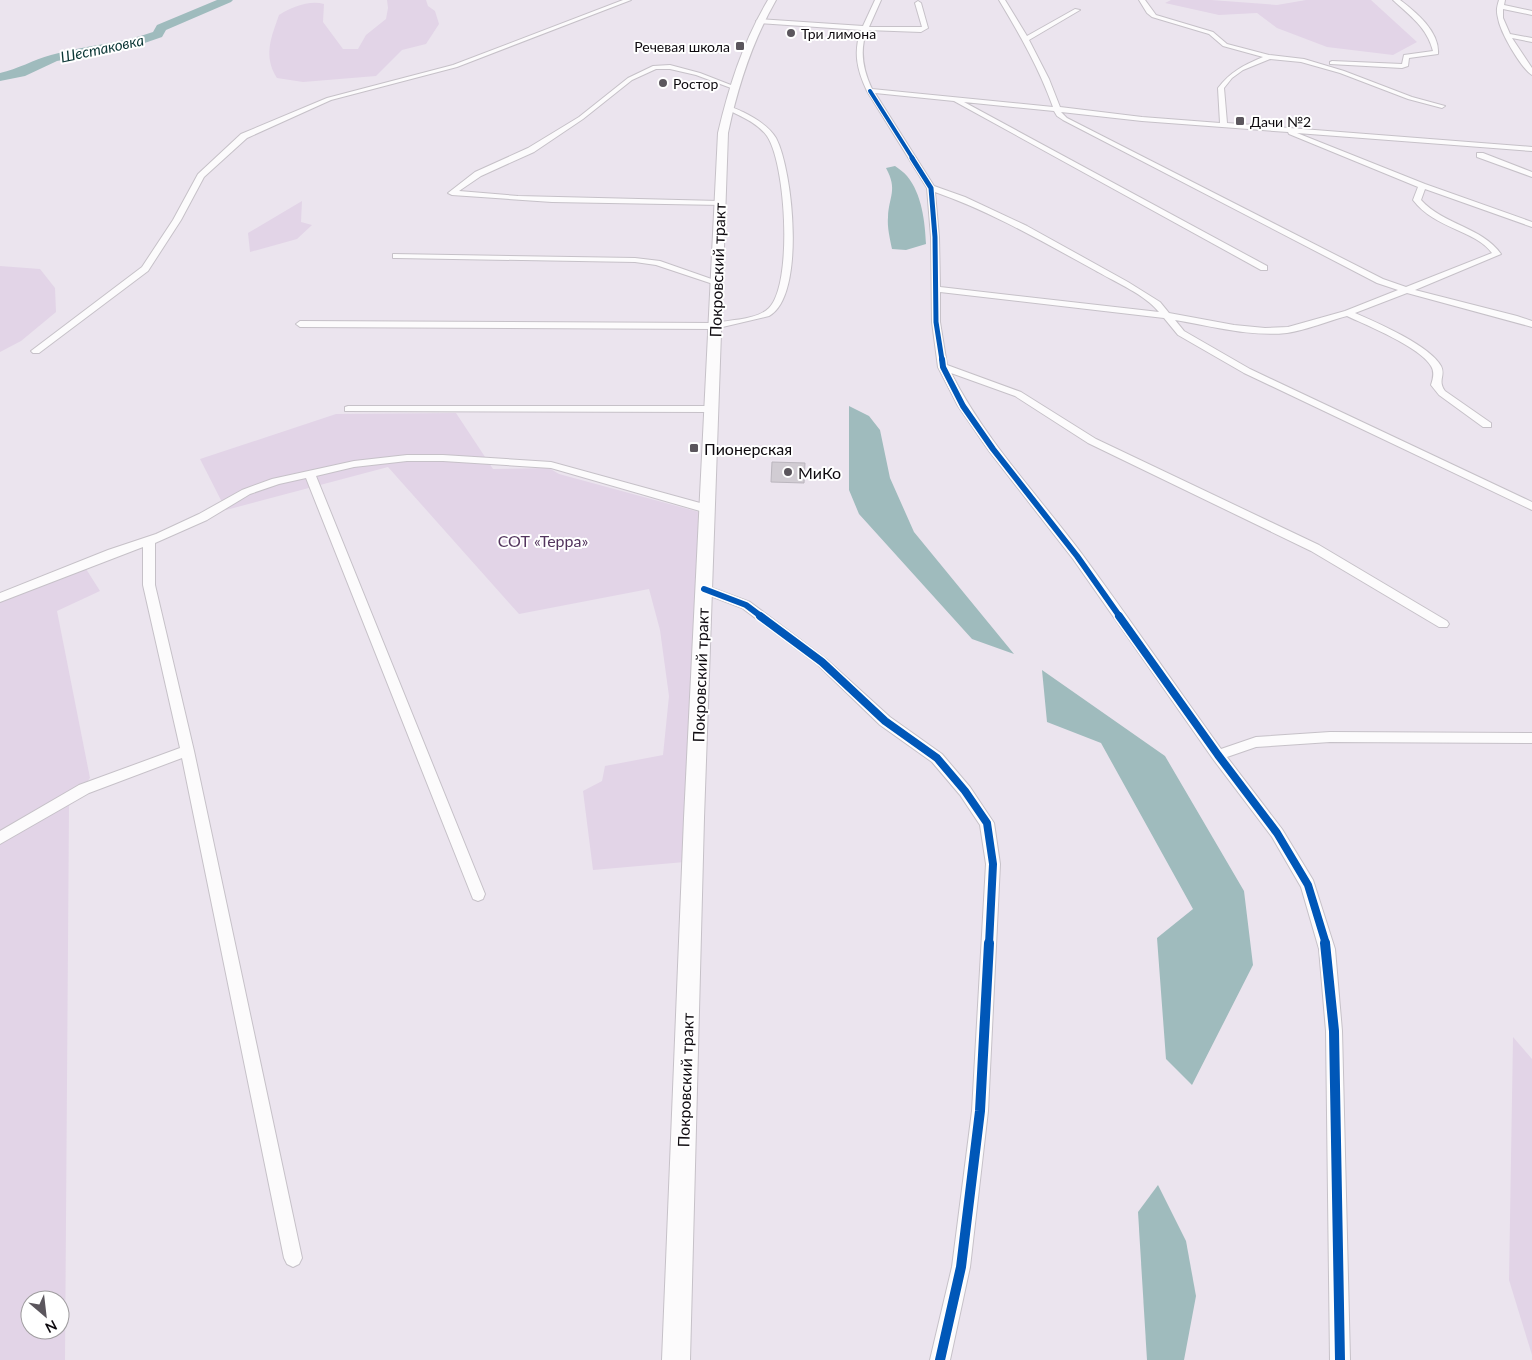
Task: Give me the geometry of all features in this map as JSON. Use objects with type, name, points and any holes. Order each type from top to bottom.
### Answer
[{"type":"main road","name":"Покровский тракт","points":[[676,1360],[714,326],[723,133],[733,87],[746,47],[771,0]]},
{"type":"street","points":[[36,351],[145,269],[177,220],[201,176],[244,136],[329,99],[455,66],[628,0]]},
{"type":"street","points":[[878,0],[864,28],[858,54],[859,66],[870,91],[931,188],[936,322],[943,367],[963,406],[992,449],[1077,556],[1218,755],[1277,833],[1308,885],[1327,949],[1334,1031],[1340,1360]]},
{"type":"street","points":[[1002,0],[1026,39],[1046,79],[1059,115],[1065,119],[1380,281],[1405,290],[1475,307],[1532,324]]},
{"type":"street","points":[[1142,0],[1148,12],[1154,16],[1211,34],[1225,45],[1269,57],[1348,65],[1402,66],[1406,65],[1406,56],[1436,53],[1422,22],[1413,12],[1396,0]]},
{"type":"street","points":[[759,21],[913,30],[925,28],[918,11],[918,3]]},
{"type":"street","points":[[1531,71],[1507,35],[1500,19],[1501,3],[1532,13]]},
{"type":"street","points":[[1026,39],[1076,10]]},
{"type":"street","points":[[1507,35],[1532,40]]},
{"type":"street","points":[[1224,124],[1221,88],[1230,77],[1241,69],[1269,57]]},
{"type":"street","points":[[1302,60],[1342,72],[1410,98],[1442,106]]},
{"type":"street","points":[[719,203],[662,200],[492,198],[452,193],[478,174],[531,150],[581,118],[630,78],[655,67],[670,67],[698,74],[733,87]]},
{"type":"street","points":[[870,91],[1056,108],[1142,119],[1279,128],[1532,149]]},
{"type":"street","points":[[953,99],[1264,268]]},
{"type":"street","points":[[300,324],[714,326],[769,313],[781,298],[787,271],[787,213],[780,161],[771,137],[765,130],[748,117],[728,108]]},
{"type":"street","points":[[1279,128],[1422,186],[1532,225]]},
{"type":"street","points":[[1480,155],[1532,175]]},
{"type":"street","points":[[936,289],[1164,315],[1234,328],[1265,331],[1288,330],[1348,313],[1498,254],[1475,237],[1430,214],[1417,200],[1422,186]]},
{"type":"street","points":[[931,188],[990,212],[1070,253],[1157,304],[1164,315],[1181,333],[1247,371],[1532,506]]},
{"type":"street","points":[[396,256],[635,260],[657,263],[716,282]]},
{"type":"street","points":[[1348,313],[1420,352],[1436,365],[1438,375],[1436,385],[1442,393],[1487,425]]},
{"type":"street","points":[[943,367],[1018,394],[1092,441],[1315,548],[1443,624]]},
{"type":"street","points":[[348,409],[711,409]]},
{"type":"street","points":[[0,598],[203,517],[246,492],[276,481],[354,464],[407,458],[529,462],[551,465],[707,509]]},
{"type":"street","points":[[310,474],[478,894]]},
{"type":"street","points":[[149,540],[149,585],[187,751],[293,1258]]},
{"type":"street","points":[[704,589],[746,605],[822,662],[885,721],[938,758],[965,791],[987,823],[993,864],[980,1112],[961,1267],[940,1360]]},
{"type":"street","points":[[1218,755],[1256,742],[1330,737],[1532,738]]},
{"type":"street","points":[[0,838],[84,789],[187,751]]},
{"type":"green space","points":[[387,0],[426,0],[428,6],[435,11],[439,24],[426,44],[402,50],[376,76],[303,82],[277,78],[270,62],[269,54],[271,39],[279,15],[301,5],[312,3],[324,4],[323,22],[343,49],[358,49],[366,35],[386,19]]},
{"type":"green space","points":[[1171,0],[1211,0],[1277,5],[1306,0],[1371,0],[1417,42],[1393,55],[1327,47],[1277,28],[1257,13],[1219,15],[1165,3]]},
{"type":"green space","points":[[302,201],[301,222],[312,225],[297,239],[250,252],[248,233]]},
{"type":"green space","points":[[0,266],[40,269],[55,288],[56,312],[21,341],[0,352]]},
{"type":"green space","name":"СОТ «Терра»","points":[[456,413],[493,469],[549,468],[559,474],[699,512],[685,862],[593,870],[583,791],[602,781],[605,766],[663,755],[669,696],[660,630],[649,589],[519,614],[388,467],[226,510],[200,459],[336,414]]},
{"type":"green space","points":[[81,561],[100,591],[57,611],[90,778],[69,806],[66,1290],[20,1290],[20,1340],[65,1340],[65,1360],[0,1360],[0,593]]},
{"type":"green space","points":[[1513,1037],[1532,1059],[1532,1355],[1509,1280]]},
{"type":"shaded area","points":[[895,166],[906,175],[916,191],[922,208],[925,227],[926,244],[906,250],[892,249],[888,229],[892,182],[886,168]]},
{"type":"shaded area","points":[[849,406],[869,416],[880,430],[890,478],[914,532],[1014,654],[972,639],[859,514],[849,490]]},
{"type":"shaded area","points":[[1042,670],[1165,756],[1244,891],[1253,965],[1192,1085],[1166,1059],[1157,938],[1193,909],[1101,743],[1047,722]]},
{"type":"shaded area","points":[[1158,1185],[1186,1241],[1196,1296],[1184,1360],[1147,1360],[1138,1212]]},
{"type":"building","name":"МиКо","points":[[772,462],[805,463],[804,483],[771,482]]},
{"type":"waterway","name":"Шестаковка","points":[[0,77],[20,73],[54,58],[133,43],[158,34],[161,28],[227,0]]},
{"type":"cycle path","points":[[870,91],[931,188],[935,237],[936,322],[943,367],[963,406],[993,449],[1077,556],[1218,755],[1277,833],[1308,885],[1327,949],[1334,1031],[1340,1360]]},
{"type":"cycle path","points":[[704,589],[746,605],[822,662],[885,721],[937,758],[965,791],[987,823],[993,864],[980,1111],[961,1267],[940,1360]]},
{"type":"place","name":"Три лимона","points":[[791,33]]},
{"type":"place","name":"Речевая школа","points":[[740,46]]},
{"type":"place","name":"Ростор","points":[[663,83]]},
{"type":"place","name":"Дачи №2","points":[[1240,121]]},
{"type":"place","name":"Пионерская","points":[[694,448]]},
{"type":"place","name":"МиКо","points":[[788,472]]}]
